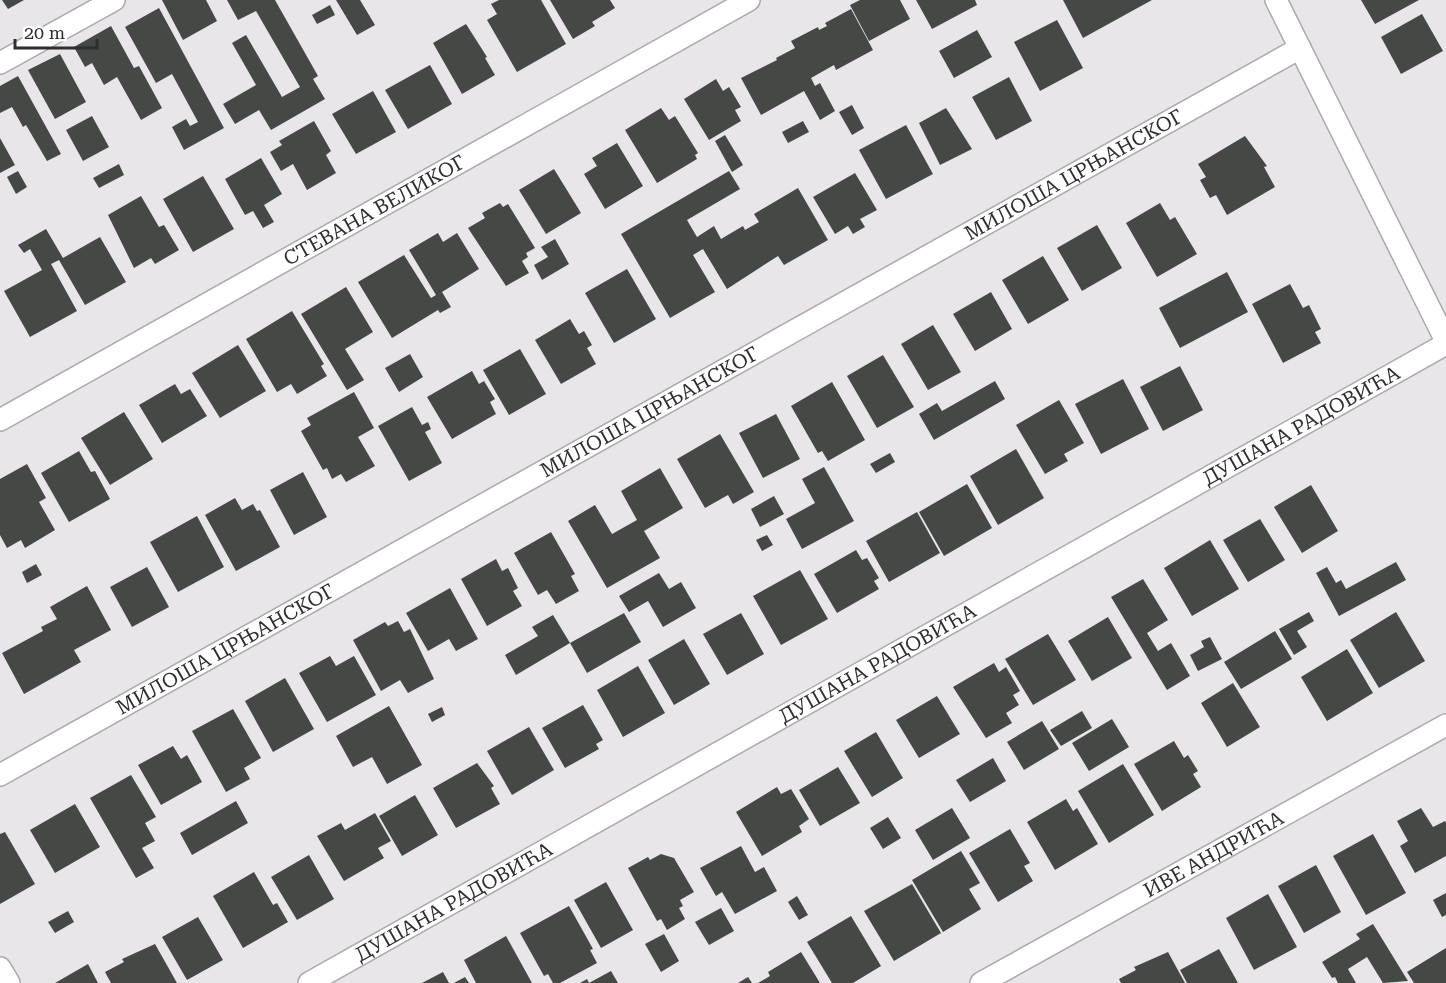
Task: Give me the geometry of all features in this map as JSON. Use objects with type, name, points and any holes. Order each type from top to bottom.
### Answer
[{"type":"street","points":[[0,63],[114,0]]},
{"type":"street","name":"СТЕВАНА ВЕЛИКОГ","points":[[0,420],[749,0]]},
{"type":"street","points":[[1276,0],[1446,342]]},
{"type":"street","name":"МИЛОША ЦРЊАНСКОГ","points":[[0,776],[1300,48]]},
{"type":"street","name":"ДУШАНА РАДОВИЋА","points":[[309,983],[1446,342]]},
{"type":"street","name":"ИВЕ АНДРИЋА","points":[[981,983],[1446,725]]},
{"type":"street","points":[[0,968],[9,983]]},
{"type":"building","points":[[2,0],[24,0],[8,9]]},
{"type":"building","points":[[162,0],[206,0],[217,21],[183,40]]},
{"type":"building","points":[[227,0],[275,0],[318,76],[313,79],[325,99],[271,130],[259,110],[235,124],[223,104],[256,85],[232,43],[246,35],[282,97],[300,87],[256,11],[238,20]]},
{"type":"building","points":[[336,0],[360,0],[375,25],[357,35]]},
{"type":"building","points":[[499,0],[541,0],[566,44],[517,72],[487,20],[497,14],[491,4]]},
{"type":"building","points":[[550,0],[610,0],[615,8],[592,22],[595,26],[573,39]]},
{"type":"building","points":[[860,0],[900,0],[910,19],[869,41],[850,5]]},
{"type":"building","points":[[916,0],[975,0],[977,5],[932,29]]},
{"type":"building","points":[[1063,0],[1152,0],[1083,38]]},
{"type":"building","points":[[1361,0],[1419,0],[1375,24]]},
{"type":"building","points":[[330,5],[335,15],[317,24],[312,15]]},
{"type":"building","points":[[159,8],[224,128],[184,150],[172,127],[186,119],[190,126],[198,122],[172,74],[156,83],[125,27]]},
{"type":"building","points":[[851,9],[873,50],[836,70],[834,65],[811,78],[815,86],[820,83],[835,111],[820,120],[804,91],[761,115],[741,78],[795,48],[791,41],[818,27],[819,30],[827,26],[825,23]]},
{"type":"building","points":[[1422,14],[1443,51],[1401,74],[1381,37]]},
{"type":"building","points":[[1057,20],[1083,68],[1040,91],[1014,42]]},
{"type":"building","points":[[466,24],[487,57],[485,58],[495,75],[462,94],[433,43]]},
{"type":"building","points":[[111,26],[134,68],[139,66],[162,108],[141,120],[117,77],[104,85],[92,63],[85,67],[74,47]]},
{"type":"building","points":[[977,30],[992,57],[954,78],[939,51]]},
{"type":"building","points":[[60,54],[86,102],[55,119],[28,70]]},
{"type":"building","points":[[430,65],[452,104],[408,129],[385,90]]},
{"type":"building","points":[[18,76],[61,154],[47,161],[26,125],[23,127],[12,107],[0,113],[0,86]]},
{"type":"building","points":[[1009,77],[1032,121],[996,140],[972,97]]},
{"type":"building","points":[[716,79],[723,91],[729,87],[741,107],[735,110],[741,121],[709,140],[684,99]]},
{"type":"building","points":[[373,91],[396,132],[356,154],[332,114]]},
{"type":"building","points":[[852,105],[864,128],[852,135],[839,112]]},
{"type":"building","points":[[661,108],[669,120],[675,116],[698,153],[695,155],[697,159],[657,183],[625,130]]},
{"type":"building","points":[[946,108],[972,149],[940,165],[919,123]]},
{"type":"building","points":[[92,116],[109,147],[83,161],[66,130]]},
{"type":"building","points":[[314,121],[331,151],[326,155],[336,173],[307,190],[293,164],[281,171],[270,152],[282,145],[279,141]]},
{"type":"building","points":[[803,121],[809,132],[788,143],[782,132]]},
{"type":"building","points":[[906,125],[933,174],[886,199],[859,150]]},
{"type":"building","points":[[725,135],[743,165],[732,172],[715,141]]},
{"type":"building","points":[[1245,136],[1267,166],[1264,167],[1275,187],[1227,215],[1216,195],[1210,198],[1200,180],[1206,177],[1198,164]]},
{"type":"building","points":[[0,138],[15,165],[0,173]]},
{"type":"building","points":[[617,143],[643,186],[605,209],[584,174],[597,166],[592,158]]},
{"type":"building","points":[[261,158],[282,194],[264,205],[274,222],[263,228],[253,211],[245,215],[225,179]]},
{"type":"building","points":[[119,164],[124,175],[99,188],[93,178]]},
{"type":"building","points":[[554,169],[581,213],[546,234],[519,190]]},
{"type":"building","points":[[18,171],[27,187],[16,194],[7,177]]},
{"type":"building","points":[[729,171],[740,189],[687,220],[697,237],[714,226],[721,239],[743,226],[745,230],[759,222],[754,214],[798,188],[828,240],[784,265],[778,256],[727,289],[703,249],[693,255],[715,292],[670,318],[621,234]]},
{"type":"building","points":[[855,173],[877,210],[860,219],[865,227],[853,234],[848,226],[835,234],[813,197]]},
{"type":"building","points":[[203,176],[234,229],[193,252],[163,199]]},
{"type":"building","points":[[141,196],[159,227],[164,225],[179,250],[155,264],[151,258],[134,268],[108,215]]},
{"type":"building","points":[[500,203],[503,207],[508,204],[535,248],[526,253],[528,257],[522,261],[529,273],[506,286],[468,228],[485,218],[482,213]]},
{"type":"building","points":[[1160,203],[1170,220],[1175,217],[1197,254],[1157,277],[1126,223]]},
{"type":"building","points":[[1097,225],[1122,268],[1082,291],[1057,248]]},
{"type":"building","points":[[46,229],[63,258],[100,237],[126,282],[85,305],[59,260],[51,264],[77,311],[30,337],[4,291],[42,270],[30,249],[24,253],[18,245]]},
{"type":"building","points":[[438,233],[443,242],[457,233],[479,269],[442,292],[451,307],[440,313],[438,310],[392,338],[358,282],[404,255],[431,298],[436,295],[409,250]]},
{"type":"building","points":[[555,239],[569,264],[542,280],[534,265],[548,257],[541,247]]},
{"type":"building","points":[[1043,256],[1069,300],[1028,324],[1002,280]]},
{"type":"building","points":[[627,269],[656,319],[614,343],[585,293]]},
{"type":"building","points":[[1227,272],[1248,312],[1180,348],[1159,308]]},
{"type":"building","points":[[1290,284],[1303,308],[1309,305],[1321,329],[1315,332],[1321,343],[1283,363],[1252,304]]},
{"type":"building","points":[[346,287],[373,332],[345,349],[364,380],[347,390],[301,314]]},
{"type":"building","points":[[991,292],[1012,329],[975,351],[953,314]]},
{"type":"building","points":[[292,311],[324,364],[321,366],[327,376],[297,394],[291,384],[277,392],[246,339]]},
{"type":"building","points":[[570,319],[579,334],[584,331],[592,345],[587,348],[596,364],[561,384],[535,340]]},
{"type":"building","points":[[933,325],[961,372],[928,390],[901,344]]},
{"type":"building","points":[[238,345],[266,391],[220,418],[192,373]]},
{"type":"building","points":[[520,349],[546,394],[509,415],[483,370]]},
{"type":"building","points":[[410,354],[423,377],[399,392],[385,368]]},
{"type":"building","points":[[883,355],[914,407],[877,428],[847,376]]},
{"type":"building","points":[[1180,366],[1203,410],[1163,431],[1140,387]]},
{"type":"building","points":[[472,371],[479,384],[484,381],[495,399],[490,402],[496,414],[452,439],[427,397]]},
{"type":"building","points":[[1123,379],[1149,429],[1101,454],[1075,404]]},
{"type":"building","points":[[995,381],[1005,399],[934,440],[919,414],[937,403],[942,411]]},
{"type":"building","points":[[832,382],[865,440],[828,461],[822,451],[818,453],[791,406]]},
{"type":"building","points":[[175,384],[181,394],[190,389],[207,416],[162,443],[139,405]]},
{"type":"building","points":[[354,392],[374,428],[358,437],[375,466],[346,482],[341,474],[332,479],[327,468],[323,470],[301,431],[311,425],[307,418]]},
{"type":"building","points":[[1059,400],[1084,443],[1064,454],[1068,461],[1045,474],[1016,425]]},
{"type":"building","points":[[412,407],[422,425],[428,422],[431,429],[425,432],[442,463],[409,481],[378,426]]},
{"type":"building","points":[[124,412],[153,459],[110,485],[81,438]]},
{"type":"building","points":[[776,414],[800,459],[763,478],[739,433]]},
{"type":"building","points":[[720,434],[754,492],[733,504],[728,495],[705,508],[677,459]]},
{"type":"building","points":[[1016,449],[1044,498],[998,525],[970,476]]},
{"type":"building","points":[[79,451],[91,472],[95,471],[110,499],[69,522],[41,473]]},
{"type":"building","points":[[890,453],[895,462],[876,473],[870,464]]},
{"type":"building","points":[[27,464],[46,498],[39,502],[55,530],[25,548],[21,540],[7,548],[0,535],[0,479]]},
{"type":"building","points":[[824,467],[854,521],[802,549],[786,519],[815,503],[802,479]]},
{"type":"building","points":[[660,468],[683,508],[644,531],[660,558],[607,588],[568,521],[595,505],[612,534],[637,520],[621,491]]},
{"type":"building","points":[[303,472],[327,517],[294,535],[270,490]]},
{"type":"building","points":[[967,484],[992,528],[944,556],[919,512]]},
{"type":"building","points":[[1311,485],[1338,531],[1302,553],[1274,507]]},
{"type":"building","points":[[774,496],[784,514],[760,527],[751,509]]},
{"type":"building","points":[[235,498],[242,510],[253,504],[257,511],[260,510],[280,547],[236,571],[205,515]]},
{"type":"building","points":[[917,512],[940,553],[889,582],[866,541]]},
{"type":"building","points":[[197,516],[224,567],[178,592],[150,542]]},
{"type":"building","points":[[1260,519],[1285,560],[1248,582],[1223,540]]},
{"type":"building","points":[[551,532],[575,574],[571,576],[579,591],[556,604],[547,590],[538,595],[514,553]]},
{"type":"building","points":[[767,535],[773,545],[762,551],[756,540]]},
{"type":"building","points":[[1210,540],[1239,589],[1192,616],[1164,568]]},
{"type":"building","points":[[856,550],[862,560],[867,558],[879,578],[874,581],[879,589],[837,613],[814,574]]},
{"type":"building","points":[[496,559],[502,571],[508,568],[518,588],[513,591],[522,606],[487,626],[461,579]]},
{"type":"building","points":[[1396,562],[1406,580],[1339,616],[1316,573],[1327,567],[1336,583],[1341,580],[1346,589]]},
{"type":"building","points":[[36,564],[42,575],[27,583],[22,572]]},
{"type":"building","points":[[147,567],[169,607],[132,627],[110,587]]},
{"type":"building","points":[[800,570],[828,619],[781,645],[753,596]]},
{"type":"building","points":[[659,573],[669,589],[681,582],[696,608],[663,627],[648,601],[629,612],[619,596]]},
{"type":"building","points":[[1143,579],[1168,620],[1147,633],[1158,651],[1171,643],[1190,676],[1167,690],[1111,597]]},
{"type":"building","points":[[87,586],[111,630],[74,650],[81,662],[24,694],[2,653],[43,631],[41,627],[57,619],[50,607]]},
{"type":"building","points":[[450,588],[478,639],[456,651],[449,639],[428,651],[406,613]]},
{"type":"building","points":[[1309,612],[1314,621],[1297,631],[1307,647],[1294,655],[1279,629]]},
{"type":"building","points":[[1396,612],[1425,661],[1379,688],[1350,640]]},
{"type":"building","points":[[624,613],[641,642],[587,673],[570,643]]},
{"type":"building","points":[[741,613],[764,654],[727,675],[703,634]]},
{"type":"building","points":[[553,615],[570,643],[516,675],[505,655],[538,636],[532,627]]},
{"type":"building","points":[[1108,617],[1132,658],[1092,681],[1068,641]]},
{"type":"building","points":[[398,621],[404,632],[410,629],[434,679],[408,693],[400,680],[381,691],[353,640],[385,622],[388,626]]},
{"type":"building","points":[[1275,631],[1292,659],[1241,689],[1224,662]]},
{"type":"building","points":[[1048,634],[1076,680],[1033,705],[1005,659]]},
{"type":"building","points":[[1210,637],[1222,659],[1198,671],[1190,655],[1204,647],[1201,641]]},
{"type":"building","points":[[684,639],[710,684],[674,705],[648,660]]},
{"type":"building","points":[[1347,649],[1373,693],[1327,721],[1301,677]]},
{"type":"building","points":[[330,656],[336,666],[354,656],[376,695],[327,722],[299,673]]},
{"type":"building","points":[[994,663],[999,672],[1006,667],[1020,691],[1013,695],[1019,705],[1006,713],[1012,723],[986,738],[953,687]]},
{"type":"building","points":[[638,666],[665,713],[623,737],[597,690]]},
{"type":"building","points":[[285,678],[314,729],[273,752],[245,701]]},
{"type":"building","points":[[1233,683],[1260,727],[1227,747],[1201,703]]},
{"type":"building","points":[[937,696],[960,734],[919,758],[896,720]]},
{"type":"building","points":[[583,705],[603,740],[596,744],[599,749],[565,768],[542,728]]},
{"type":"building","points":[[389,706],[422,765],[387,784],[372,757],[353,767],[336,736]]},
{"type":"building","points":[[442,707],[445,715],[432,722],[428,714]]},
{"type":"building","points":[[233,709],[261,758],[244,768],[250,779],[226,792],[192,731]]},
{"type":"building","points":[[1082,711],[1092,728],[1061,746],[1050,730]]},
{"type":"building","points":[[1112,719],[1129,747],[1089,771],[1072,743]]},
{"type":"building","points":[[1042,721],[1059,749],[1024,770],[1007,742]]},
{"type":"building","points":[[529,727],[554,770],[512,795],[487,751]]},
{"type":"building","points":[[876,732],[903,778],[872,797],[844,751]]},
{"type":"building","points":[[1174,741],[1184,758],[1188,755],[1198,771],[1193,774],[1201,787],[1162,811],[1134,764]]},
{"type":"building","points":[[173,746],[181,759],[187,755],[202,782],[161,805],[138,765]]},
{"type":"building","points":[[993,758],[1006,781],[970,802],[956,780]]},
{"type":"building","points":[[477,763],[494,786],[491,788],[500,804],[456,828],[433,788]]},
{"type":"building","points":[[1123,764],[1154,815],[1109,843],[1078,791]]},
{"type":"building","points":[[838,767],[860,803],[820,826],[799,790]]},
{"type":"building","points":[[131,775],[156,817],[145,823],[155,841],[142,848],[154,868],[136,878],[90,798]]},
{"type":"building","points":[[777,787],[781,794],[791,789],[809,819],[799,826],[802,832],[762,856],[736,812]]},
{"type":"building","points":[[415,795],[438,835],[402,856],[379,816]]},
{"type":"building","points":[[1066,799],[1073,811],[1077,808],[1098,844],[1055,870],[1027,822]]},
{"type":"building","points":[[236,801],[248,823],[192,855],[180,833]]},
{"type":"building","points":[[75,804],[100,847],[55,873],[30,830]]},
{"type":"building","points":[[952,808],[970,838],[933,860],[915,830]]},
{"type":"building","points":[[1421,808],[1433,827],[1445,821],[1446,856],[1415,873],[1400,846],[1408,841],[1397,821]]},
{"type":"building","points":[[375,813],[391,841],[378,848],[384,858],[344,881],[317,836],[341,823],[345,830]]},
{"type":"building","points":[[888,817],[901,838],[883,849],[870,828]]},
{"type":"building","points":[[1010,829],[1030,863],[1024,866],[1033,881],[998,902],[969,853]]},
{"type":"building","points":[[5,832],[35,884],[0,904],[0,834]]},
{"type":"building","points":[[1373,834],[1406,893],[1366,915],[1333,856]]},
{"type":"building","points":[[741,846],[755,872],[764,867],[777,891],[735,914],[722,892],[716,896],[700,868]]},
{"type":"building","points":[[961,851],[980,883],[969,889],[981,909],[943,932],[912,880]]},
{"type":"building","points":[[661,854],[674,858],[694,892],[680,900],[683,906],[679,908],[685,919],[667,930],[661,919],[657,921],[628,868],[648,857],[650,860]]},
{"type":"building","points":[[309,855],[334,899],[297,920],[271,877]]},
{"type":"building","points":[[1316,865],[1341,912],[1304,933],[1278,886]]},
{"type":"building","points":[[254,872],[273,905],[277,903],[288,922],[243,948],[213,896]]},
{"type":"building","points":[[606,882],[633,930],[601,948],[574,900]]},
{"type":"building","points":[[912,884],[941,933],[894,961],[864,911]]},
{"type":"building","points":[[1446,893],[1446,915],[1442,917],[1433,900]]},
{"type":"building","points":[[1268,894],[1297,947],[1254,970],[1226,918]]},
{"type":"building","points":[[797,896],[808,915],[799,920],[788,902]]},
{"type":"building","points":[[569,906],[593,949],[590,950],[597,963],[560,983],[553,983],[548,974],[544,976],[520,933]]},
{"type":"building","points":[[721,908],[734,931],[709,945],[695,922]]},
{"type":"building","points":[[68,911],[74,922],[55,933],[48,922]]},
{"type":"building","points":[[851,916],[881,966],[853,983],[832,983],[807,942]]},
{"type":"building","points":[[198,917],[223,960],[187,980],[162,937]]},
{"type":"building","points":[[1373,924],[1408,981],[1383,983],[1367,957],[1348,969],[1356,983],[1338,983],[1322,962],[1360,939],[1356,934]]},
{"type":"building","points":[[664,934],[679,961],[661,972],[645,944]]},
{"type":"building","points":[[506,936],[532,983],[476,983],[464,960]]},
{"type":"building","points":[[155,944],[177,983],[111,983],[105,972],[124,962],[122,959]]},
{"type":"building","points":[[1446,948],[1446,983],[1414,983],[1407,972]]},
{"type":"building","points":[[1219,949],[1238,983],[1187,983],[1180,970]]},
{"type":"building","points":[[801,952],[820,983],[758,983],[770,976],[768,972]]},
{"type":"building","points":[[1168,952],[1185,983],[1121,983],[1119,979],[1136,970],[1134,967]]},
{"type":"building","points":[[88,964],[98,983],[55,983]]},
{"type":"building","points":[[611,971],[618,983],[589,983]]},
{"type":"building","points":[[443,972],[449,983],[422,983]]},
{"type":"building","points":[[465,977],[469,983],[454,983]]},
{"type":"building","points":[[748,977],[752,983],[738,983]]}]
